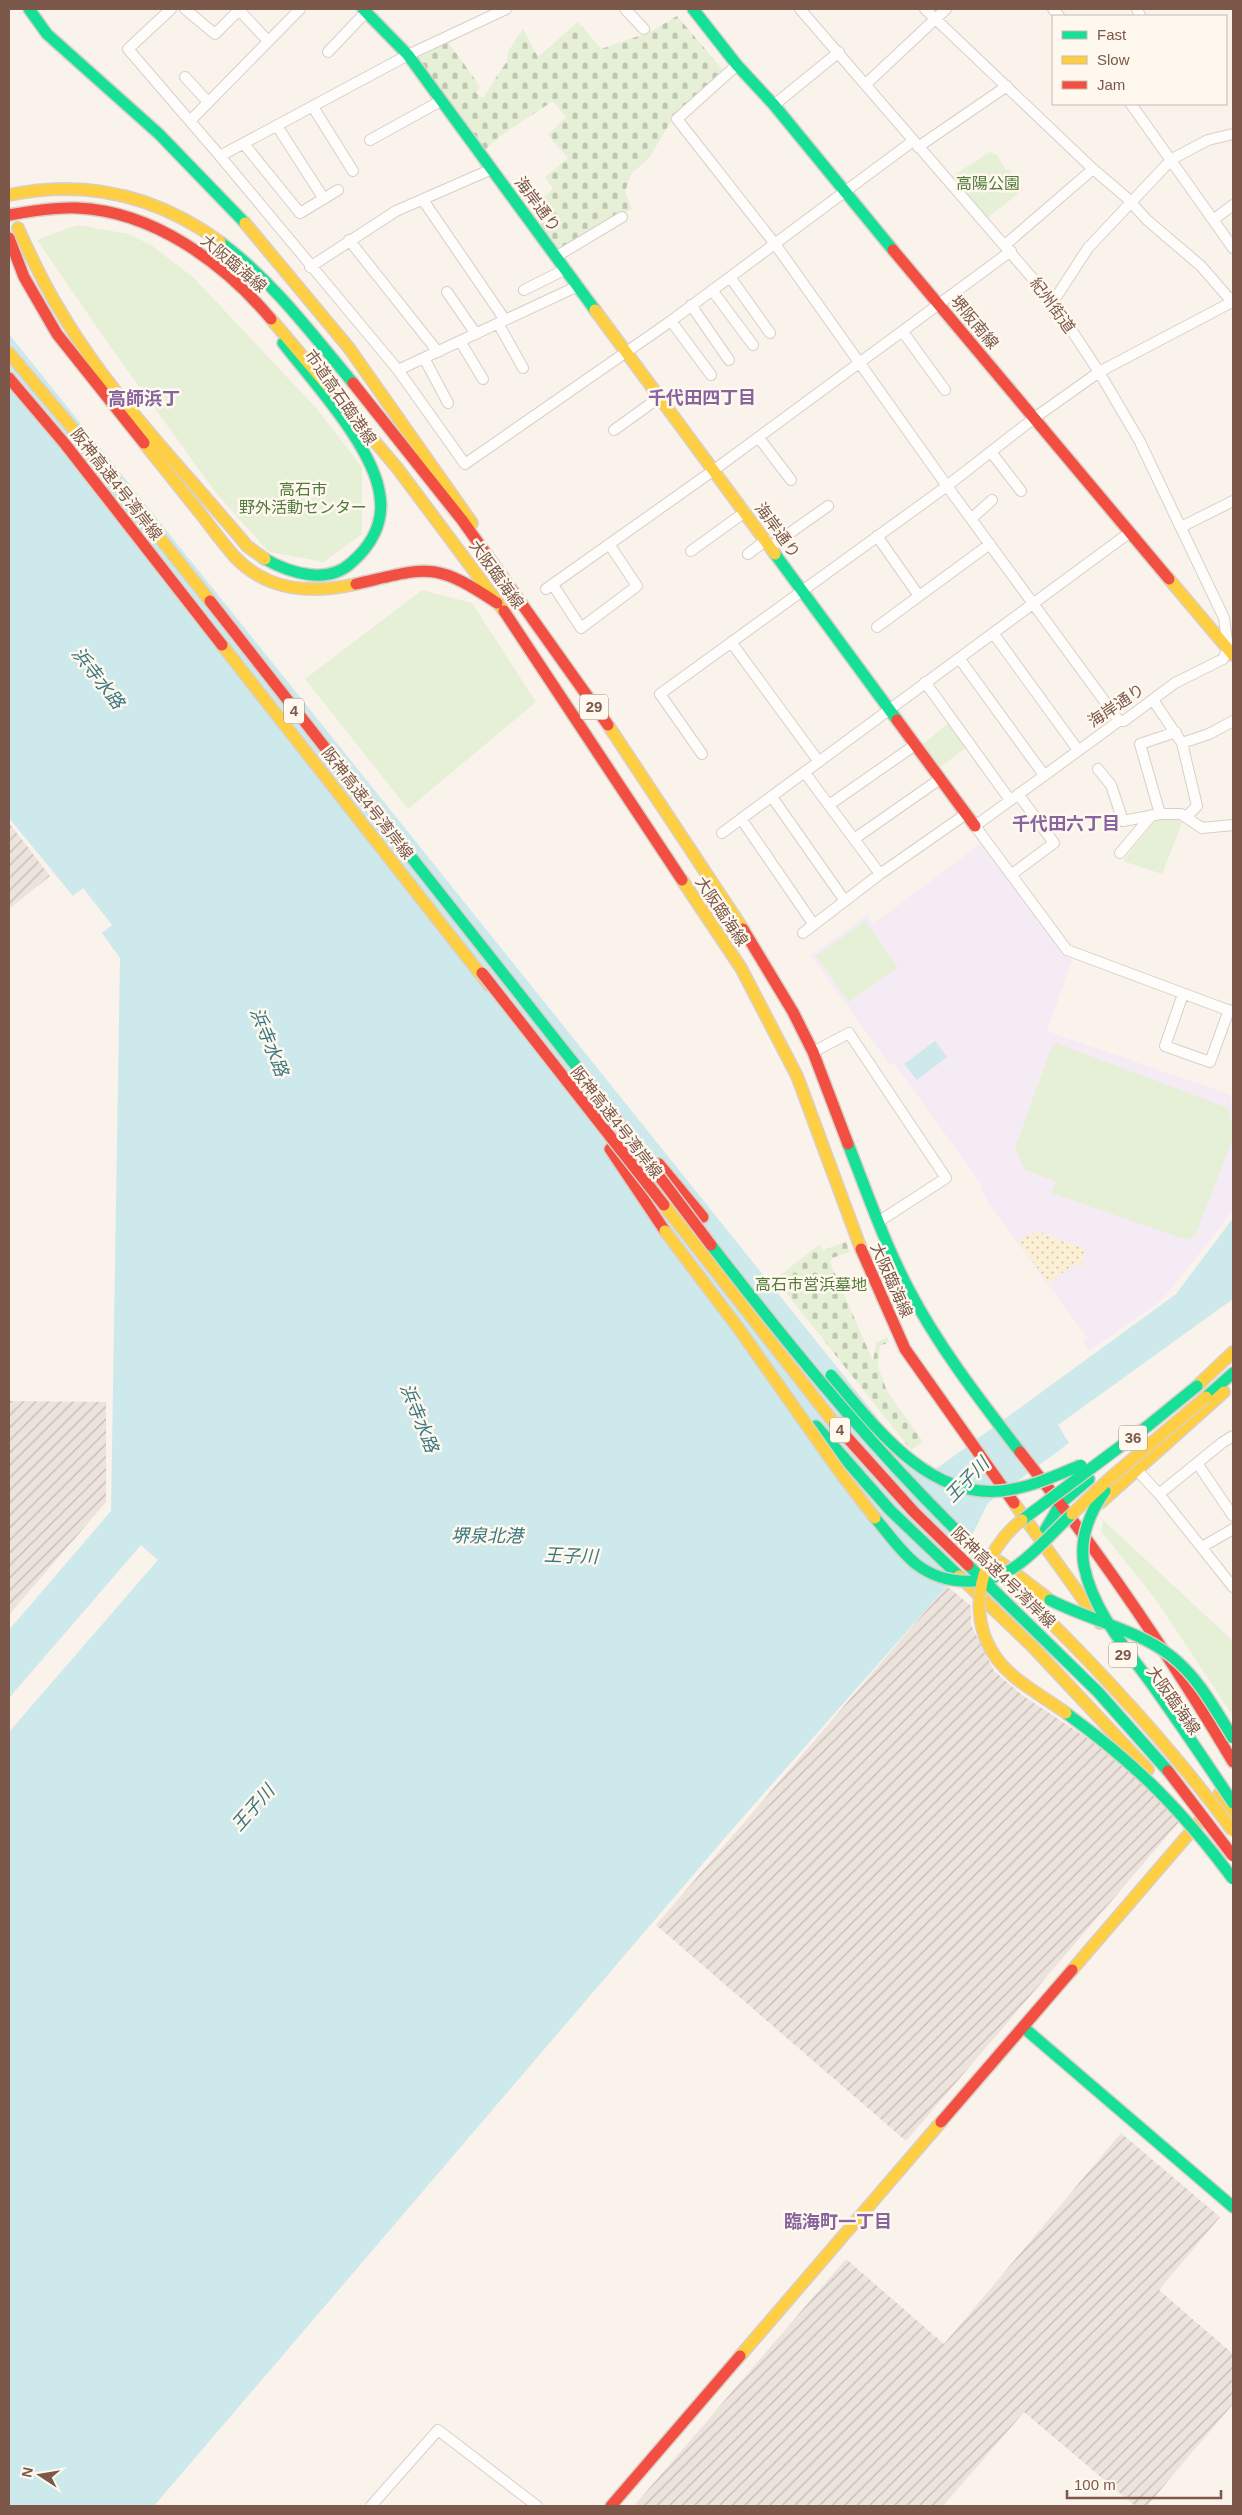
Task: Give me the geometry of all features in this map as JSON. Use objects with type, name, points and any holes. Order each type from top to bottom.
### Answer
[{"type":"main road","points":[[28,9],[46,34],[159,134],[206,182],[245,224],[349,348],[464,510],[535,621]]},
{"type":"main road","name":"堺阪南線","points":[[694,9],[737,65],[774,106],[1033,419],[1231,652]]},
{"type":"main road","name":"海岸通り","points":[[365,10],[408,55],[975,826]]},
{"type":"main road","name":"大阪臨海線","points":[[9,195],[64,189],[116,194],[146,201],[202,229],[234,254],[280,296],[402,441],[489,556],[535,621],[761,956],[813,1052],[878,1222],[908,1288],[996,1420],[1078,1525],[1193,1694],[1233,1762]]},
{"type":"main road","name":"大阪臨海線","points":[[9,215],[53,209],[80,208],[127,217],[153,226],[197,249],[239,284],[303,354],[398,469],[501,606],[631,805],[741,968],[797,1076],[859,1244],[906,1349],[1166,1716],[1233,1816]]},
{"type":"main road","name":"市道高石臨港線","points":[[18,228],[41,280],[72,329],[123,398],[247,546],[272,565],[289,571],[321,574],[336,572],[358,560],[368,548],[376,531],[381,500],[377,483],[358,445],[239,284]]},
{"type":"main road","points":[[9,238],[24,277],[57,334],[236,558],[257,573],[290,589],[316,592],[333,590],[405,571],[440,571],[460,578],[501,606]]},
{"type":"main road","name":"阪神高速4号湾岸線","points":[[9,353],[79,436],[579,1070],[694,1223],[822,1384],[923,1498],[1145,1720],[1185,1767],[1233,1831]]},
{"type":"main road","name":"阪神高速4号湾岸線","points":[[9,378],[64,444],[837,1427],[914,1512],[1098,1692],[1173,1777],[1233,1856]]},
{"type":"main road","points":[[482,974],[618,1160],[665,1231],[739,1329],[829,1442],[890,1510],[1062,1677],[1197,1825],[1233,1872]]},
{"type":"main road","points":[[579,1070],[728,1248]]},
{"type":"main road","points":[[739,1329],[826,1452],[897,1545],[926,1570],[938,1576],[962,1582],[976,1582],[998,1577],[1018,1565],[1110,1478],[1206,1397]]},
{"type":"main road","name":"36","points":[[1040,1539],[1061,1503],[1211,1367],[1233,1343]]},
{"type":"main road","points":[[1233,1352],[1143,1430],[1014,1526],[1002,1538],[986,1563],[979,1590],[978,1604],[982,1627],[991,1648],[1010,1673],[1130,1762],[1191,1824],[1233,1879]]},
{"type":"main road","points":[[821,1363],[872,1423],[923,1471],[950,1484],[986,1492],[1025,1488],[1075,1468],[1118,1442],[1196,1386]]},
{"type":"main road","points":[[1233,1373],[1109,1486],[1091,1516],[1082,1551],[1087,1577],[1098,1603],[1233,1803]]},
{"type":"main road","name":"36","points":[[1040,1539],[1078,1525],[1136,1469],[1175,1438],[1233,1383]]},
{"type":"main road","points":[[885,1457],[999,1561],[1050,1600],[1085,1617],[1139,1638],[1170,1656],[1195,1681],[1233,1738]]},
{"type":"main road","points":[[611,2506],[1197,1825],[1222,1799]]},
{"type":"main road","points":[[1023,2027],[1233,2207]]},
{"type":"street","points":[[171,9],[128,49],[220,156],[310,267],[398,370],[464,464],[671,321],[845,192],[915,144],[1007,86]]},
{"type":"street","points":[[185,9],[215,34],[239,10],[268,41]]},
{"type":"street","points":[[190,121],[300,9]]},
{"type":"street","points":[[220,156],[408,55],[506,9]]},
{"type":"street","points":[[625,9],[644,29]]},
{"type":"street","name":"紀州街道","points":[[800,9],[1053,302],[1099,372],[1139,440],[1224,618],[1231,652]]},
{"type":"street","points":[[702,754],[660,694],[802,589],[947,486],[1033,419],[1099,372],[1233,301],[1201,266],[1093,169],[925,9]]},
{"type":"street","points":[[866,84],[946,9]]},
{"type":"street","points":[[328,52],[365,10]]},
{"type":"street","points":[[774,106],[839,52]]},
{"type":"street","points":[[737,65],[677,119],[775,244],[947,486],[1119,721]]},
{"type":"street","points":[[185,77],[208,102]]},
{"type":"street","points":[[370,140],[438,103]]},
{"type":"street","points":[[1132,105],[1172,159],[1233,248]]},
{"type":"street","points":[[313,107],[353,171]]},
{"type":"street","points":[[277,126],[324,199]]},
{"type":"street","points":[[1053,302],[1088,248],[1132,204],[1172,159],[1208,140],[1233,134]]},
{"type":"street","points":[[244,144],[300,213],[338,190]]},
{"type":"street","points":[[610,544],[637,586],[581,628],[549,587],[759,438],[940,306],[1008,248],[1093,169]]},
{"type":"street","points":[[310,267],[396,211],[492,170]]},
{"type":"street","points":[[423,200],[502,321],[524,368]]},
{"type":"street","points":[[1213,220],[1233,205]]},
{"type":"street","points":[[556,256],[622,217]]},
{"type":"street","points":[[349,240],[438,352]]},
{"type":"street","points":[[524,290],[566,269]]},
{"type":"street","points":[[730,277],[770,333]]},
{"type":"street","points":[[398,370],[578,286]]},
{"type":"street","points":[[712,290],[753,346]]},
{"type":"street","points":[[447,292],[476,334]]},
{"type":"street","points":[[691,306],[729,360]]},
{"type":"street","points":[[671,321],[710,375]]},
{"type":"street","points":[[903,332],[945,390]]},
{"type":"street","points":[[460,341],[483,379]]},
{"type":"street","points":[[424,358],[448,403]]},
{"type":"street","points":[[614,430],[660,397]]},
{"type":"street","points":[[759,438],[791,480]]},
{"type":"street","points":[[991,452],[1021,491]]},
{"type":"street","points":[[971,519],[992,500]]},
{"type":"street","points":[[1181,527],[1233,501]]},
{"type":"street","points":[[748,554],[768,544],[828,506]]},
{"type":"street","points":[[692,551],[745,512]]},
{"type":"street","points":[[722,833],[1129,533]]},
{"type":"street","points":[[876,536],[920,596]]},
{"type":"street","points":[[877,627],[990,544]]},
{"type":"street","points":[[993,633],[1078,750]]},
{"type":"street","points":[[730,642],[819,762]]},
{"type":"street","name":"海岸通り","points":[[975,826],[1119,721],[1124,721],[1175,683],[1223,659],[1231,652]]},
{"type":"street","points":[[959,658],[1044,775]]},
{"type":"street","points":[[925,682],[1014,797],[1054,843],[1011,875]]},
{"type":"street","points":[[1153,700],[1182,742],[1197,806],[1186,816]]},
{"type":"street","points":[[1182,742],[1209,734],[1233,721]]},
{"type":"street","points":[[1156,814],[1140,744],[1176,732]]},
{"type":"street","points":[[829,805],[915,745]]},
{"type":"street","points":[[1098,769],[1111,785],[1123,821],[1156,814],[1182,814],[1202,828],[1233,825]]},
{"type":"street","points":[[805,773],[880,874]]},
{"type":"street","points":[[854,839],[940,779]]},
{"type":"street","points":[[772,797],[844,901]]},
{"type":"street","points":[[803,933],[880,874],[966,814]]},
{"type":"street","points":[[1120,853],[1156,814]]},
{"type":"street","points":[[742,820],[814,925]]},
{"type":"street","points":[[975,826],[1067,950],[1231,1011],[1210,1062],[1165,1046],[1183,994]]},
{"type":"street","points":[[813,1052],[849,1033],[946,1178],[878,1222]]},
{"type":"street","points":[[1159,1494],[1233,1436]]},
{"type":"street","points":[[1197,1463],[1233,1516]]},
{"type":"street","points":[[1136,1469],[1159,1494],[1233,1588]]},
{"type":"street","points":[[1202,1547],[1233,1529]]},
{"type":"street","points":[[371,2506],[438,2430],[537,2506]]},
{"type":"shaded area","points":[[9,823],[50,876],[9,909]]},
{"type":"shaded area","points":[[980,844],[1065,956],[1072,960],[1047,1031],[1231,1095],[1233,1118],[1233,1211],[1162,1300],[1091,1350],[1083,1342],[1088,1339],[989,1204],[981,1190],[983,1187],[894,1063],[890,1065],[811,956],[867,915],[873,924]]},
{"type":"shaded area","points":[[9,1401],[106,1402],[106,1502],[9,1615]]},
{"type":"shaded area","points":[[947,1586],[971,1606],[971,1625],[994,1671],[1022,1695],[1090,1740],[1139,1780],[1179,1822],[906,2141],[656,1925]]},
{"type":"shaded area","points":[[1121,2133],[1220,2217],[1159,2290],[1233,2354],[1233,2404],[1147,2506],[1135,2506],[1024,2412],[943,2506],[634,2506],[846,2259],[944,2344]]},
{"type":"green space","points":[[677,16],[723,70],[721,75],[671,121],[650,157],[631,174],[625,192],[632,209],[560,252],[530,208],[553,189],[545,177],[568,158],[548,135],[566,117],[553,101],[500,136],[485,150],[418,57],[448,42],[480,86],[476,93],[483,98],[507,61],[509,50],[523,29],[538,57],[578,22],[601,49],[650,32]]},
{"type":"green space","name":"高陽公園","points":[[990,152],[997,155],[1006,170],[1009,169],[1023,190],[987,218],[951,177]]},
{"type":"green space","name":"高石市 野外活動センター","points":[[77,225],[129,234],[151,245],[193,277],[317,409],[362,467],[362,534],[324,562],[269,552],[216,493],[112,349],[37,240]]},
{"type":"green space","points":[[422,590],[472,603],[536,702],[408,809],[305,679]]},
{"type":"green space","points":[[950,722],[968,746],[939,768],[922,745]]},
{"type":"green space","points":[[1159,819],[1178,820],[1182,823],[1162,874],[1123,861],[1154,822]]},
{"type":"green space","points":[[865,921],[898,967],[849,1002],[816,956]]},
{"type":"green space","points":[[1056,1043],[1228,1108],[1232,1126],[1232,1141],[1195,1236],[1187,1240],[1051,1193],[1056,1182],[1024,1169],[1015,1148],[1052,1046]]},
{"type":"green space","name":"高石市営浜墓地","points":[[846,1242],[850,1252],[832,1258],[830,1262],[873,1361],[876,1343],[887,1337],[889,1342],[880,1346],[878,1367],[887,1391],[923,1442],[911,1450],[775,1279],[819,1245],[823,1250]]},
{"type":"green space","points":[[1103,1520],[1233,1641],[1233,1716],[1156,1600],[1101,1531]]},
{"type":"sand","points":[[1037,1231],[1082,1248],[1086,1252],[1080,1267],[1075,1264],[1048,1283],[1018,1241]]},
{"type":"water","name":"堺泉北港","points":[[9,334],[925,1477],[1176,1294],[1233,1218],[1233,1299],[1058,1425],[1069,1443],[988,1503],[947,1586],[729,1833],[154,2506],[9,2506],[9,1630],[111,1511],[120,958],[102,933],[112,925],[83,888],[73,896],[9,818]]},
{"type":"water","points":[[935,1041],[947,1057],[917,1080],[904,1064]]},
{"type":"pier","points":[[141,1545],[158,1560],[9,1732],[9,1698]]},
{"type":"traffic: fast","points":[[29,9],[47,34],[159,134],[245,223]]},
{"type":"traffic: fast","points":[[363,9],[408,55],[595,310]]},
{"type":"traffic: fast","points":[[693,9],[737,65],[774,105],[893,250]]},
{"type":"traffic: fast","points":[[220,242],[274,290],[353,383]]},
{"type":"traffic: fast","points":[[265,559],[286,569],[308,574],[331,574],[341,570],[365,549],[378,525],[381,506],[375,477],[367,457],[355,436],[283,343]]},
{"type":"traffic: fast","points":[[775,554],[897,720]]},
{"type":"traffic: fast","points":[[370,805],[588,1081]]},
{"type":"traffic: fast","points":[[848,1144],[891,1253],[920,1310],[960,1372],[1020,1452]]},
{"type":"traffic: fast","points":[[711,1245],[776,1328],[878,1448],[988,1561]]},
{"type":"traffic: fast","points":[[1206,1397],[1233,1373]]},
{"type":"traffic: fast","points":[[831,1375],[884,1436],[926,1471],[949,1483],[974,1490],[1001,1491],[1032,1484],[1081,1465]]},
{"type":"traffic: fast","points":[[1022,1520],[1149,1425],[1197,1386]]},
{"type":"traffic: fast","points":[[816,1426],[890,1510],[959,1576]]},
{"type":"traffic: fast","points":[[1040,1539],[1061,1503],[1089,1479]]},
{"type":"traffic: fast","points":[[1105,1491],[1090,1517],[1083,1546],[1084,1566],[1095,1599],[1113,1631],[1166,1704],[1233,1803]]},
{"type":"traffic: fast","points":[[875,1518],[899,1548],[916,1564],[928,1572],[941,1577],[968,1581],[981,1580],[1007,1572],[1026,1559],[1072,1514]]},
{"type":"traffic: fast","points":[[968,1565],[1098,1692],[1168,1771]]},
{"type":"traffic: fast","points":[[1050,1600],[1128,1632],[1171,1656],[1181,1664],[1198,1684],[1233,1738]]},
{"type":"traffic: fast","points":[[1066,1713],[1136,1769],[1176,1809],[1233,1879]]},
{"type":"traffic: fast","points":[[1023,2027],[1233,2207]]},
{"type":"traffic: slow","points":[[9,195],[66,189],[120,195],[171,213],[196,226],[220,242]]},
{"type":"traffic: slow","points":[[245,223],[349,348],[472,523]]},
{"type":"traffic: slow","points":[[18,228],[55,302],[102,374],[247,546],[265,559]]},
{"type":"traffic: slow","points":[[595,310],[775,554]]},
{"type":"traffic: slow","points":[[271,319],[398,469],[504,611]]},
{"type":"traffic: slow","points":[[9,353],[79,436],[210,601]]},
{"type":"traffic: slow","points":[[144,443],[227,548],[248,569],[276,584],[291,587],[323,589],[356,584]]},
{"type":"traffic: slow","points":[[1169,579],[1233,655]]},
{"type":"traffic: slow","points":[[222,645],[489,985]]},
{"type":"traffic: slow","points":[[608,725],[743,929]]},
{"type":"traffic: slow","points":[[682,880],[741,968],[797,1076],[861,1249]]},
{"type":"traffic: slow","points":[[664,1205],[835,1424]]},
{"type":"traffic: slow","points":[[665,1231],[739,1329],[839,1471],[875,1518]]},
{"type":"traffic: slow","points":[[1197,1386],[1233,1352]]},
{"type":"traffic: slow","points":[[1100,1503],[1224,1392]]},
{"type":"traffic: slow","points":[[1072,1514],[1110,1478],[1206,1397]]},
{"type":"traffic: slow","points":[[1014,1503],[1100,1623]]},
{"type":"traffic: slow","points":[[1022,1520],[1008,1533],[988,1565],[982,1583],[979,1602],[981,1620],[986,1639],[1002,1665],[1019,1680],[1066,1713]]},
{"type":"traffic: slow","points":[[988,1561],[1085,1658],[1147,1725],[1177,1759],[1233,1831]]},
{"type":"traffic: slow","points":[[1000,1562],[1050,1600]]},
{"type":"traffic: slow","points":[[959,1576],[1032,1646],[1148,1770]]},
{"type":"traffic: slow","points":[[1219,1794],[1233,1816]]},
{"type":"traffic: slow","points":[[1072,1970],[1199,1822]]},
{"type":"traffic: slow","points":[[740,2356],[941,2122]]},
{"type":"traffic: jam","points":[[9,215],[52,209],[77,208],[105,211],[133,219],[185,244],[209,260],[232,278],[271,319]]},
{"type":"traffic: jam","points":[[9,238],[24,277],[57,334],[144,443]]},
{"type":"traffic: jam","points":[[893,250],[1169,579]]},
{"type":"traffic: jam","points":[[9,378],[65,444],[222,645]]},
{"type":"traffic: jam","points":[[353,383],[462,520],[608,725]]},
{"type":"traffic: jam","points":[[356,584],[399,574],[429,571],[458,580],[497,603]]},
{"type":"traffic: jam","points":[[210,601],[370,805]]},
{"type":"traffic: jam","points":[[504,611],[682,880]]},
{"type":"traffic: jam","points":[[897,720],[975,826]]},
{"type":"traffic: jam","points":[[743,929],[793,1012],[813,1052],[848,1144]]},
{"type":"traffic: jam","points":[[482,973],[664,1205]]},
{"type":"traffic: jam","points":[[579,1070],[711,1245]]},
{"type":"traffic: jam","points":[[610,1149],[665,1231]]},
{"type":"traffic: jam","points":[[659,1164],[703,1217]]},
{"type":"traffic: jam","points":[[861,1249],[905,1349],[1014,1503]]},
{"type":"traffic: jam","points":[[835,1424],[914,1512],[968,1565]]},
{"type":"traffic: jam","points":[[1020,1452],[1132,1603],[1184,1682],[1233,1762]]},
{"type":"traffic: jam","points":[[1168,1771],[1233,1856]]},
{"type":"traffic: jam","points":[[941,2122],[1072,1970]]},
{"type":"traffic: jam","points":[[611,2506],[740,2356]]},
{"type":"district","name":"千代田四丁目","points":[[702,398]]},
{"type":"district","name":"高師浜丁","points":[[144,399]]},
{"type":"district","name":"千代田六丁目","points":[[1066,824]]},
{"type":"district","name":"臨海町一丁目","points":[[838,2222]]},
{"type":"water label","name":"浜寺水路","points":[[98,678]]},
{"type":"water label","name":"浜寺水路","points":[[269,1042]]},
{"type":"water label","name":"浜寺水路","points":[[419,1418]]},
{"type":"water label","name":"王子川","points":[[967,1480]]},
{"type":"water label","name":"王子川","points":[[571,1556]]},
{"type":"water label","name":"王子川","points":[[253,1808]]}]
